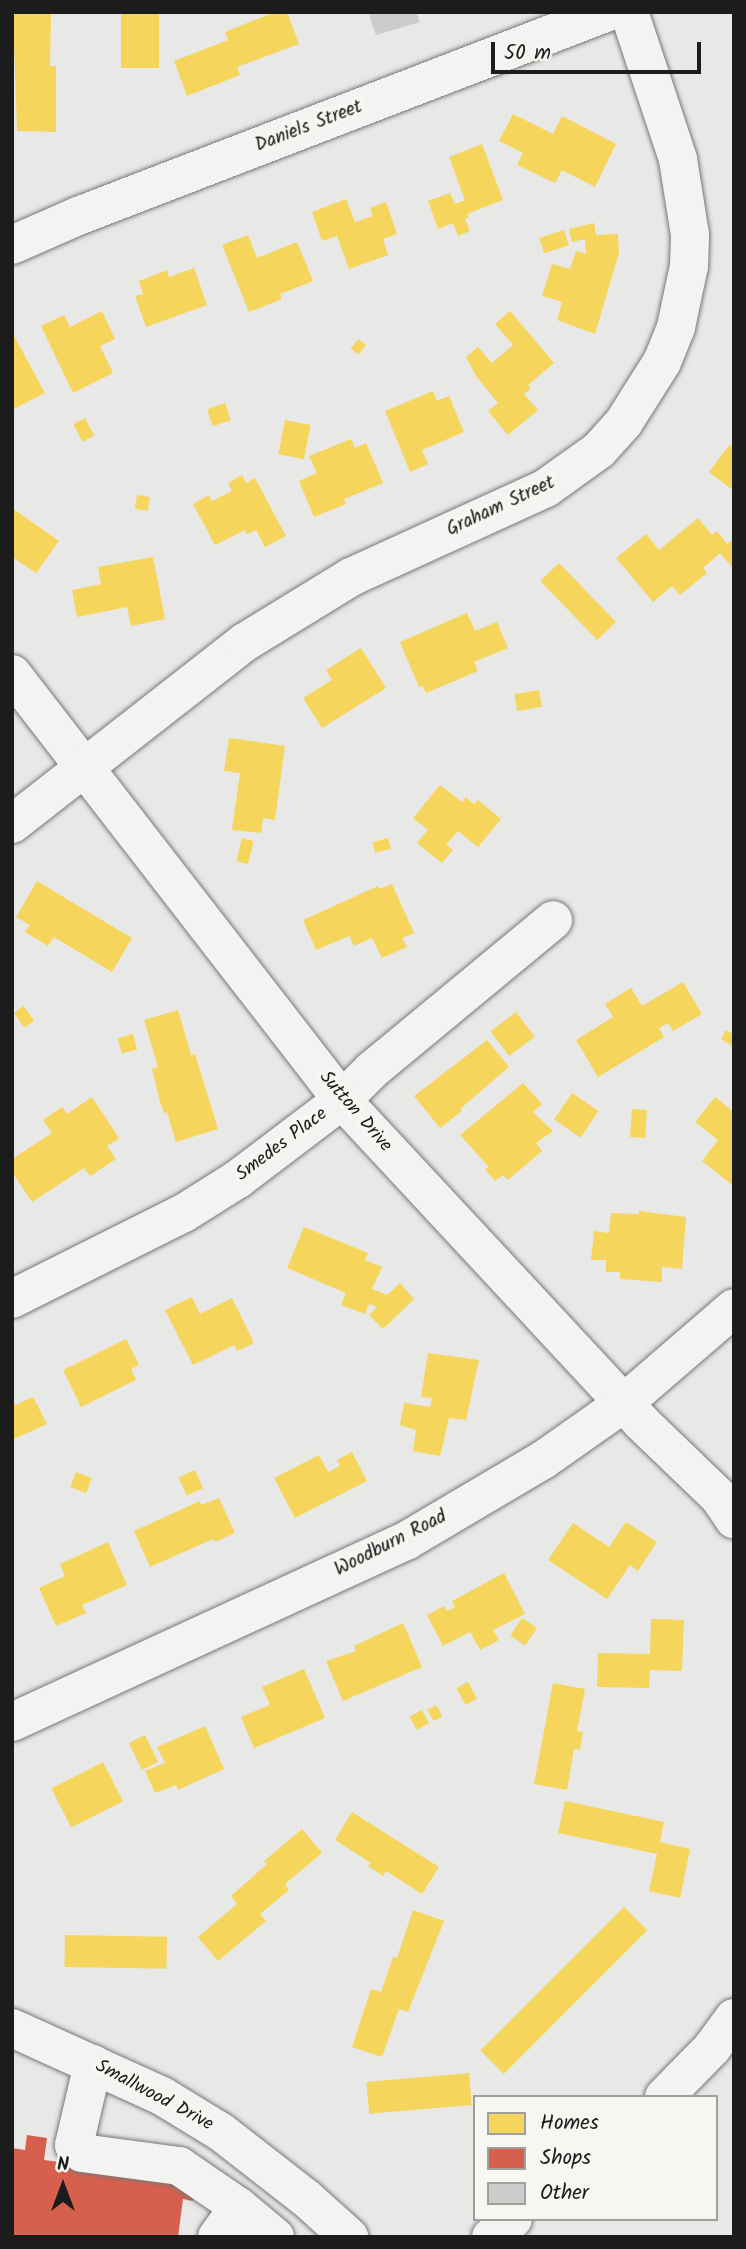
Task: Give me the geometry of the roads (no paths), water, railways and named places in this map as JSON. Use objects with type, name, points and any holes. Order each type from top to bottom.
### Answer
[{"type":"street","name":"Daniels Street","points":[[12,245],[78,216],[608,12]]},
{"type":"street","name":"Graham Street","points":[[12,824],[244,642],[298,607],[414,546],[546,488],[599,450],[624,422],[662,362],[676,327],[689,266],[690,235],[678,159],[629,12]]},
{"type":"street","name":"Sutton Drive","points":[[12,674],[342,1100],[624,1403],[719,1497],[734,1519]]},
{"type":"street","name":"Smedes Place","points":[[12,1300],[195,1206],[239,1179],[342,1100],[372,1069],[553,920]]},
{"type":"street","name":"Woodburn Road","points":[[12,1723],[406,1541],[543,1460],[624,1403],[734,1308]]},
{"type":"street","points":[[666,2095],[712,2048],[734,2018]]},
{"type":"street","name":"Smallwood Drive","points":[[12,2028],[162,2096],[221,2132],[307,2199],[349,2237]]},
{"type":"street","points":[[93,2064],[74,2145],[82,2152],[179,2166],[228,2222],[275,2237]]},
{"type":"street","points":[[491,2237],[511,2221]]}]
